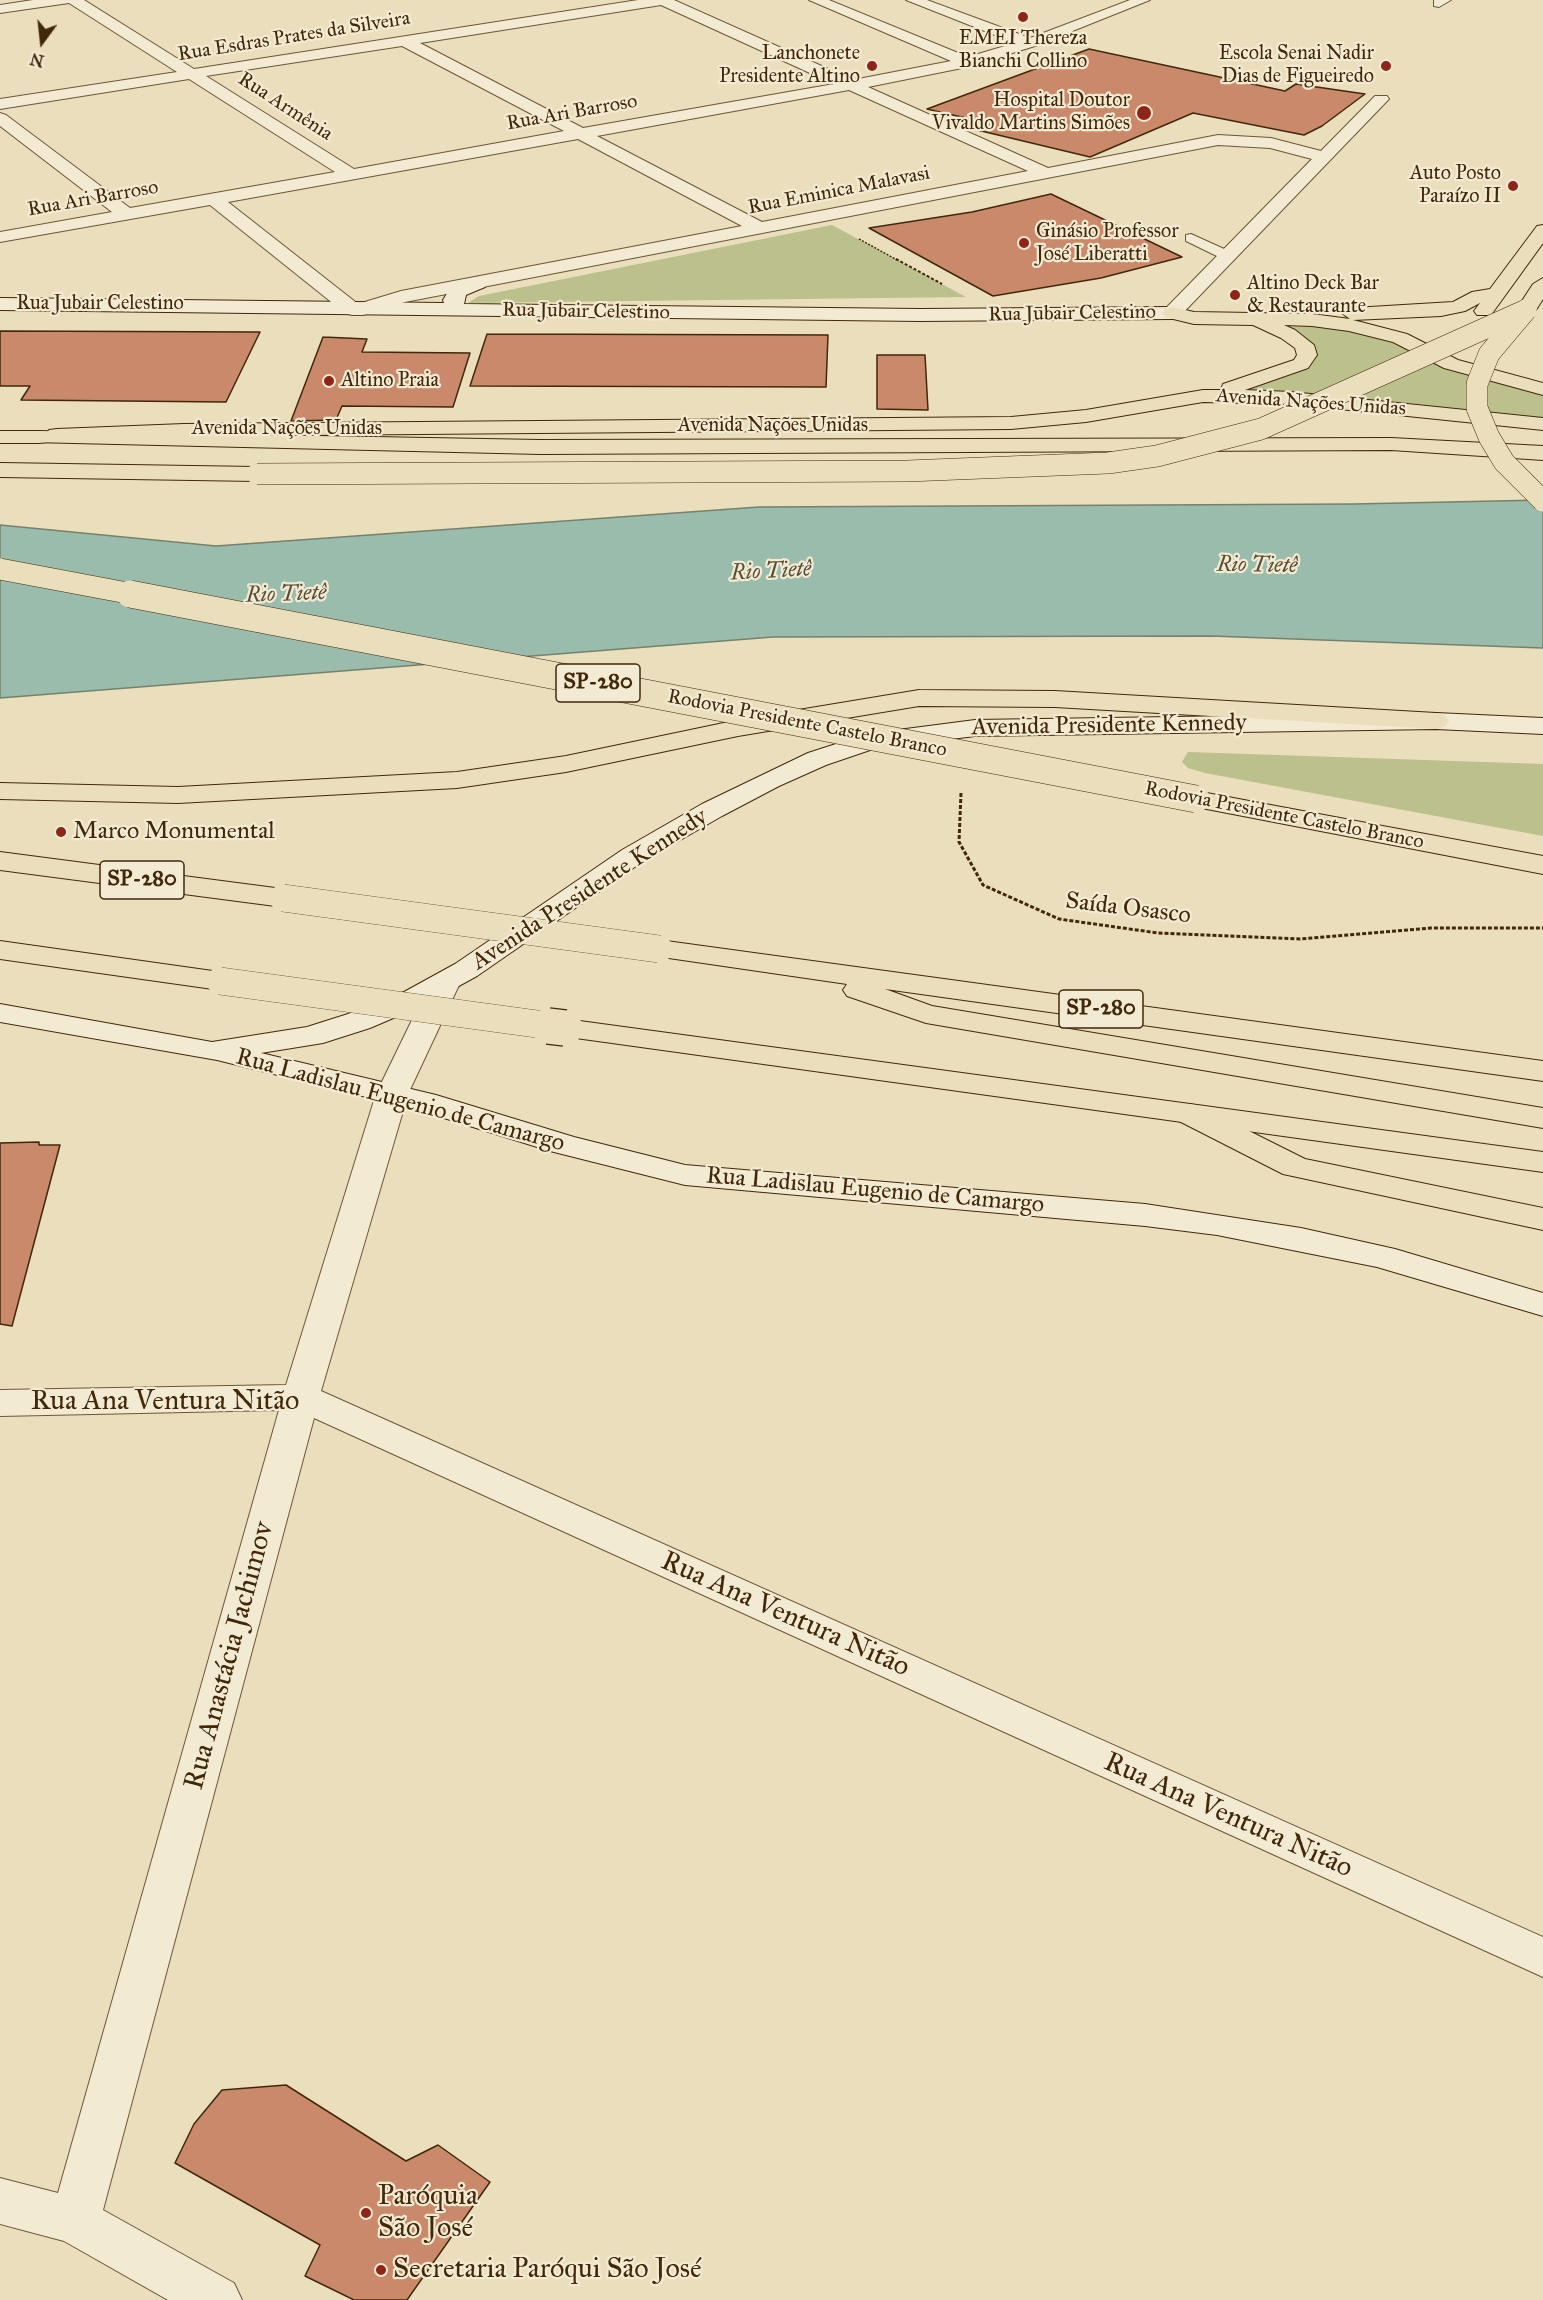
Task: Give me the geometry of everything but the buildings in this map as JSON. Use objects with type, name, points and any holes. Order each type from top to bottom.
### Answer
[{"type":"main road","points":[[1451,364],[1474,323],[1498,294],[1543,230]]},
{"type":"main road","points":[[1543,284],[1526,310],[1489,354],[1477,384],[1477,408],[1489,437],[1504,462],[1543,501]]},
{"type":"main road","points":[[1172,313],[1413,312],[1458,307],[1479,296],[1498,294]]},
{"type":"main road","points":[[0,470],[257,474],[907,471],[1108,463],[1212,444],[1261,429],[1526,310]]},
{"type":"main road","points":[[1172,313],[1194,318],[1312,320],[1379,331],[1451,364],[1543,389]]},
{"type":"main road","points":[[1203,396],[1301,364],[1307,355],[1304,345],[1288,334],[1245,319]]},
{"type":"main road","name":"Avenida Nações Unidas","points":[[0,437],[184,430],[1011,423],[1086,416],[1203,396],[1291,398],[1543,424]]},
{"type":"main road","points":[[39,436],[540,447],[1391,444],[1543,453]]},
{"type":"main road","name":"Rodovia Presidente Castelo Branco","points":[[0,569],[1543,865]]},
{"type":"main road","points":[[0,791],[178,795],[290,791],[458,780],[566,764],[738,728],[919,698],[1056,699],[1436,721]]},
{"type":"main road","name":"SP-280","points":[[0,861],[1543,1071]]},
{"type":"main road","points":[[0,950],[1543,1162]]},
{"type":"main road","points":[[791,967],[926,1014],[1543,1118]]},
{"type":"main road","points":[[1493,1063],[1543,1053]]},
{"type":"main road","points":[[1190,1114],[1295,1167],[1543,1219]]},
{"type":"street","points":[[0,9],[65,0]]},
{"type":"street","name":"Rua Armênia","points":[[74,0],[350,174]]},
{"type":"street","points":[[664,0],[1048,174]]},
{"type":"street","name":"Rua Esdras Prates da Silveira","points":[[0,104],[664,0]]},
{"type":"street","points":[[816,0],[967,62]]},
{"type":"street","points":[[913,0],[1030,43]]},
{"type":"street","name":"Rua Ari Barroso","points":[[0,237],[215,200],[967,62],[1030,43],[1143,0]]},
{"type":"street","points":[[405,41],[760,229]]},
{"type":"street","points":[[1172,313],[1381,99]]},
{"type":"street","points":[[0,117],[126,214]]},
{"type":"street","name":"Rua Eminica Malavasi","points":[[358,309],[401,297],[1218,140],[1271,143],[1323,157]]},
{"type":"street","points":[[215,200],[358,309]]},
{"type":"street","points":[[456,310],[453,300],[458,291],[478,283]]},
{"type":"street","name":"Rua Jubair Celestino","points":[[0,304],[920,315],[1172,313]]},
{"type":"street","name":"Avenida Presidente Kennedy","points":[[0,1013],[213,1051],[312,1035],[359,1021],[415,998],[466,970],[632,856],[712,810],[788,772],[867,742],[921,733],[975,728],[1436,721],[1543,726]]},
{"type":"street","name":"Rua Anastácia Jachimov","points":[[75,2221],[301,1396],[392,1094],[446,981]]},
{"type":"street","name":"Rua Ladislau Eugenio de Camargo","points":[[213,1051],[392,1094],[638,1165],[685,1175],[734,1181],[1099,1210],[1217,1224],[1383,1257],[1543,1305]]},
{"type":"street","name":"Rua Ana Ventura Nitão","points":[[0,1403],[301,1396],[1543,1958]]},
{"type":"street","points":[[0,2201],[75,2221],[216,2300]]},
{"type":"lane","points":[[1191,238],[1228,256]]},
{"type":"path","points":[[819,218],[946,286]]},
{"type":"path","name":"Saída Osasco","points":[[966,788],[959,795],[958,842],[983,885],[1059,919],[1158,933],[1300,939],[1431,928],[1543,928]]},
{"type":"green space","points":[[832,225],[966,297],[468,303],[479,296]]},
{"type":"green space","points":[[1350,325],[1451,364],[1543,389],[1543,424],[1203,396],[1277,373],[1307,355],[1274,327]]},
{"type":"green space","points":[[1188,752],[1543,764],[1543,836],[1205,773],[1188,768],[1182,762]]},
{"type":"water","name":"Rio Tietê","points":[[1543,500],[1543,648],[1211,636],[773,637],[0,698],[0,525],[216,546],[759,507],[1354,504]]},
{"type":"place","name":"EMEI Thereza Bianchi Collino","points":[[1023,17]]},
{"type":"place","name":"Lanchonete Presidente Altino","points":[[872,66]]},
{"type":"place","name":"Escola Senai Nadir Dias de Figueiredo","points":[[1386,66]]},
{"type":"place","name":"Hospital Doutor Vivaldo Martins Simões","points":[[1144,113]]},
{"type":"place","name":"Auto Posto Paraízo II","points":[[1513,186]]},
{"type":"place","name":"Ginásio Professor José Liberatti","points":[[1024,243]]},
{"type":"place","name":"Altino Deck Bar & Restaurante","points":[[1235,295]]},
{"type":"place","name":"Altino Praia","points":[[329,381]]},
{"type":"place","name":"Marco Monumental","points":[[61,832]]},
{"type":"place","name":"Paróquia São José","points":[[366,2213]]},
{"type":"place","name":"Secretaria Paróqui São José","points":[[381,2270]]}]
